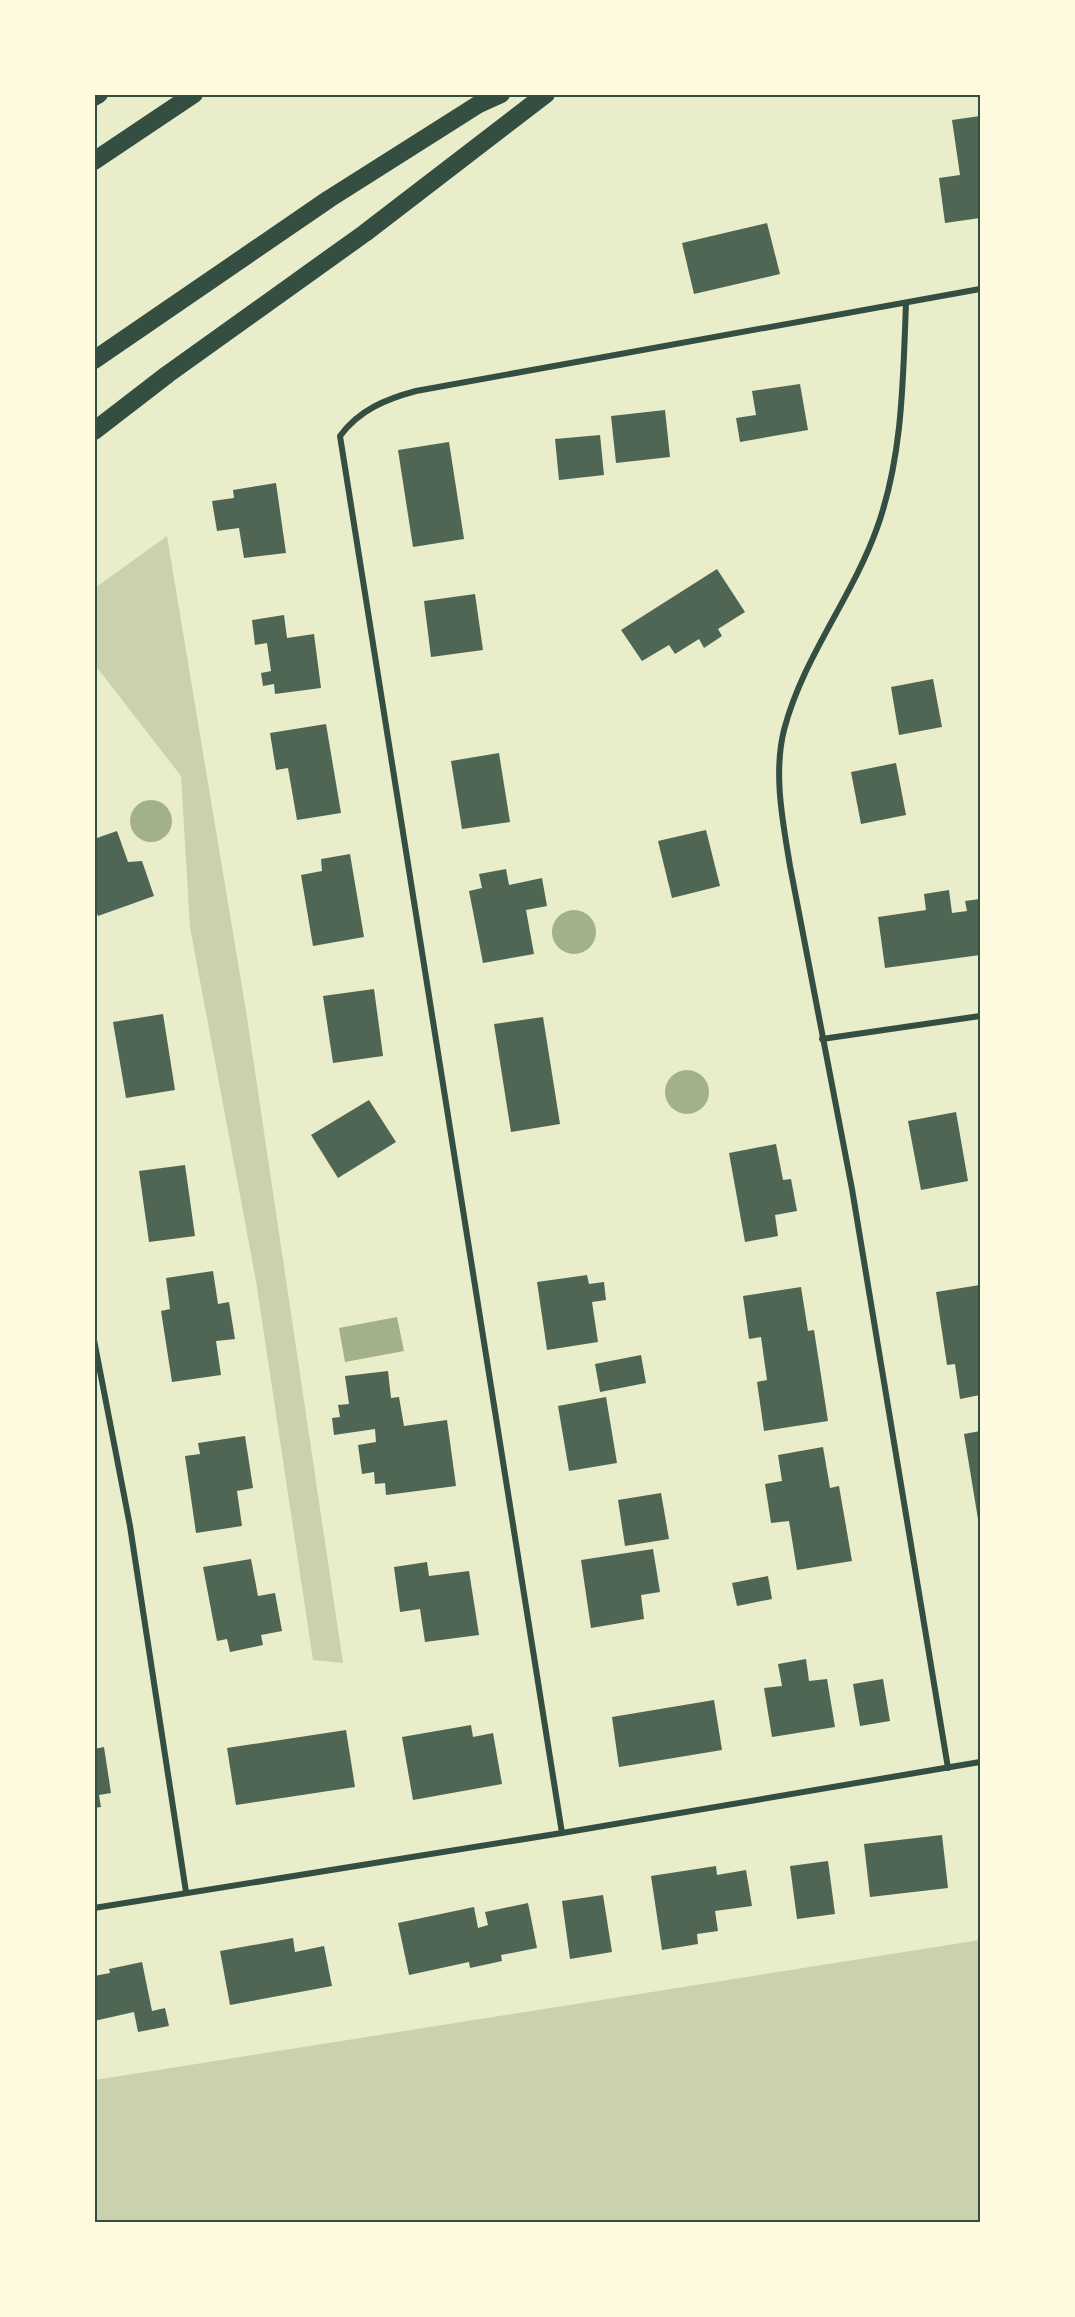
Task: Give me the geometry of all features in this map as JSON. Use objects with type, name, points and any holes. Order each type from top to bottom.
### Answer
[{"type":"highway","points":[[94,97],[99,94]]},
{"type":"highway","points":[[94,161],[194,94]]},
{"type":"highway","points":[[94,360],[329,199],[479,105],[501,94]]},
{"type":"highway","points":[[94,431],[168,374],[365,233],[546,94]]},
{"type":"street","points":[[562,1833],[340,436],[349,425],[379,403],[416,391],[981,289]]},
{"type":"street","points":[[906,303],[898,442],[877,528],[860,568],[816,649],[797,691],[784,732],[780,777],[783,823],[852,1189],[948,1767]]},
{"type":"street","points":[[822,1039],[981,1016]]},
{"type":"street","points":[[94,1340],[130,1526],[186,1892]]},
{"type":"street","points":[[94,1908],[562,1833],[981,1762]]},
{"type":"shaded area","points":[[167,536],[246,1011],[343,1663],[313,1660],[256,1281],[190,927],[181,776],[95,665],[95,588]]},
{"type":"shaded area","points":[[151,800],[166,806],[172,821],[166,836],[151,842],[136,836],[130,821],[136,806]]},
{"type":"shaded area","points":[[574,910],[589,917],[596,932],[589,947],[574,954],[559,947],[552,932],[559,917]]},
{"type":"shaded area","points":[[687,1070],[702,1077],[709,1092],[702,1107],[687,1114],[672,1107],[665,1092],[672,1077]]},
{"type":"shaded area","points":[[397,1317],[404,1351],[345,1362],[339,1328]]},
{"type":"shaded area","points":[[980,1940],[980,2222],[95,2222],[95,2080]]},
{"type":"building","points":[[980,116],[980,218],[945,223],[939,178],[960,175],[952,120]]},
{"type":"building","points":[[767,223],[780,274],[694,294],[682,243]]},
{"type":"building","points":[[800,384],[808,430],[740,442],[736,418],[756,415],[752,391]]},
{"type":"building","points":[[665,410],[670,457],[616,463],[611,416]]},
{"type":"building","points":[[600,435],[604,475],[559,480],[555,439]]},
{"type":"building","points":[[449,442],[464,539],[413,547],[398,450]]},
{"type":"building","points":[[276,483],[286,553],[244,558],[239,528],[217,531],[212,501],[234,498],[233,490]]},
{"type":"building","points":[[717,569],[745,612],[718,629],[722,636],[704,648],[699,639],[675,654],[669,645],[642,661],[621,630]]},
{"type":"building","points":[[475,594],[483,650],[431,657],[424,601]]},
{"type":"building","points":[[284,615],[287,638],[314,634],[321,688],[275,694],[274,684],[263,686],[261,673],[271,671],[267,643],[255,645],[252,620]]},
{"type":"building","points":[[933,679],[942,727],[899,735],[891,687]]},
{"type":"building","points":[[326,724],[341,813],[297,820],[288,768],[276,770],[270,733]]},
{"type":"building","points":[[499,753],[510,822],[462,829],[451,761]]},
{"type":"building","points":[[896,763],[906,815],[861,824],[851,772]]},
{"type":"building","points":[[706,830],[720,886],[672,898],[658,841]]},
{"type":"building","points":[[117,831],[128,862],[142,861],[154,896],[98,916],[94,906],[94,839]]},
{"type":"building","points":[[350,854],[364,937],[313,946],[301,875],[322,871],[321,859]]},
{"type":"building","points":[[506,869],[509,885],[542,878],[547,906],[526,910],[534,954],[483,963],[469,891],[482,888],[479,874]]},
{"type":"building","points":[[949,890],[952,913],[967,911],[965,901],[980,899],[980,955],[885,968],[878,917],[926,910],[924,894]]},
{"type":"building","points":[[374,989],[383,1056],[333,1063],[323,996]]},
{"type":"building","points":[[163,1014],[175,1090],[126,1098],[113,1022]]},
{"type":"building","points":[[543,1017],[560,1124],[511,1132],[494,1024]]},
{"type":"building","points":[[369,1100],[396,1142],[338,1178],[311,1135]]},
{"type":"building","points":[[956,1112],[968,1181],[921,1190],[908,1121]]},
{"type":"building","points":[[776,1144],[783,1180],[791,1179],[797,1211],[775,1215],[778,1236],[745,1242],[729,1153]]},
{"type":"building","points":[[185,1165],[195,1236],[149,1242],[139,1171]]},
{"type":"building","points":[[213,1271],[218,1304],[229,1302],[235,1339],[216,1341],[221,1375],[172,1382],[161,1311],[170,1309],[166,1278]]},
{"type":"building","points":[[587,1275],[589,1284],[604,1282],[606,1300],[592,1302],[598,1342],[547,1350],[537,1282]]},
{"type":"building","points":[[980,1285],[980,1395],[960,1399],[955,1364],[947,1365],[936,1292]]},
{"type":"building","points":[[801,1287],[808,1331],[814,1330],[828,1421],[764,1431],[757,1382],[767,1380],[761,1337],[749,1339],[743,1296]]},
{"type":"building","points":[[641,1355],[646,1383],[600,1392],[595,1364]]},
{"type":"building","points":[[388,1371],[391,1398],[399,1397],[404,1426],[447,1420],[456,1486],[386,1495],[385,1483],[375,1484],[374,1472],[362,1474],[358,1445],[376,1442],[375,1429],[334,1435],[332,1418],[340,1417],[338,1405],[349,1404],[345,1376]]},
{"type":"building","points":[[606,1397],[617,1463],[569,1471],[558,1406]]},
{"type":"building","points":[[980,1431],[980,1518],[978,1519],[964,1434]]},
{"type":"building","points":[[245,1436],[253,1488],[237,1491],[242,1526],[196,1533],[185,1456],[200,1454],[198,1443]]},
{"type":"building","points":[[823,1447],[830,1488],[839,1486],[852,1561],[797,1570],[789,1521],[771,1523],[765,1484],[782,1481],[778,1455]]},
{"type":"building","points":[[661,1493],[669,1539],[625,1546],[618,1500]]},
{"type":"building","points":[[653,1549],[660,1592],[641,1595],[644,1619],[591,1628],[581,1560]]},
{"type":"building","points":[[251,1559],[258,1596],[275,1593],[282,1631],[261,1635],[263,1645],[230,1652],[227,1639],[217,1641],[203,1567]]},
{"type":"building","points":[[427,1562],[429,1576],[469,1571],[479,1635],[425,1642],[420,1609],[400,1612],[394,1567]]},
{"type":"building","points":[[768,1576],[772,1599],[737,1606],[732,1583]]},
{"type":"building","points":[[806,1659],[809,1681],[827,1679],[835,1727],[772,1737],[764,1688],[782,1686],[778,1664]]},
{"type":"building","points":[[883,1679],[890,1721],[860,1726],[853,1684]]},
{"type":"building","points":[[714,1700],[722,1750],[619,1767],[612,1717]]},
{"type":"building","points":[[471,1725],[473,1737],[493,1733],[502,1784],[413,1800],[402,1737]]},
{"type":"building","points":[[346,1730],[355,1787],[236,1805],[227,1748]]},
{"type":"building","points":[[104,1747],[111,1793],[99,1795],[101,1807],[94,1808],[94,1749]]},
{"type":"building","points":[[942,1835],[948,1888],[870,1897],[864,1844]]},
{"type":"building","points":[[828,1861],[835,1914],[797,1919],[790,1866]]},
{"type":"building","points":[[716,1866],[717,1875],[746,1870],[752,1906],[715,1911],[718,1931],[697,1934],[698,1944],[662,1950],[651,1876]]},
{"type":"building","points":[[603,1895],[612,1952],[570,1959],[562,1901]]},
{"type":"building","points":[[528,1903],[537,1948],[501,1955],[502,1961],[470,1968],[469,1962],[409,1975],[398,1923],[474,1907],[478,1928],[488,1925],[485,1912]]},
{"type":"building","points":[[293,1938],[295,1952],[324,1946],[332,1986],[230,2005],[220,1951]]},
{"type":"building","points":[[142,1962],[152,2011],[165,2008],[169,2026],[138,2032],[134,2012],[94,2021],[94,1976],[110,1973],[109,1969]]}]
